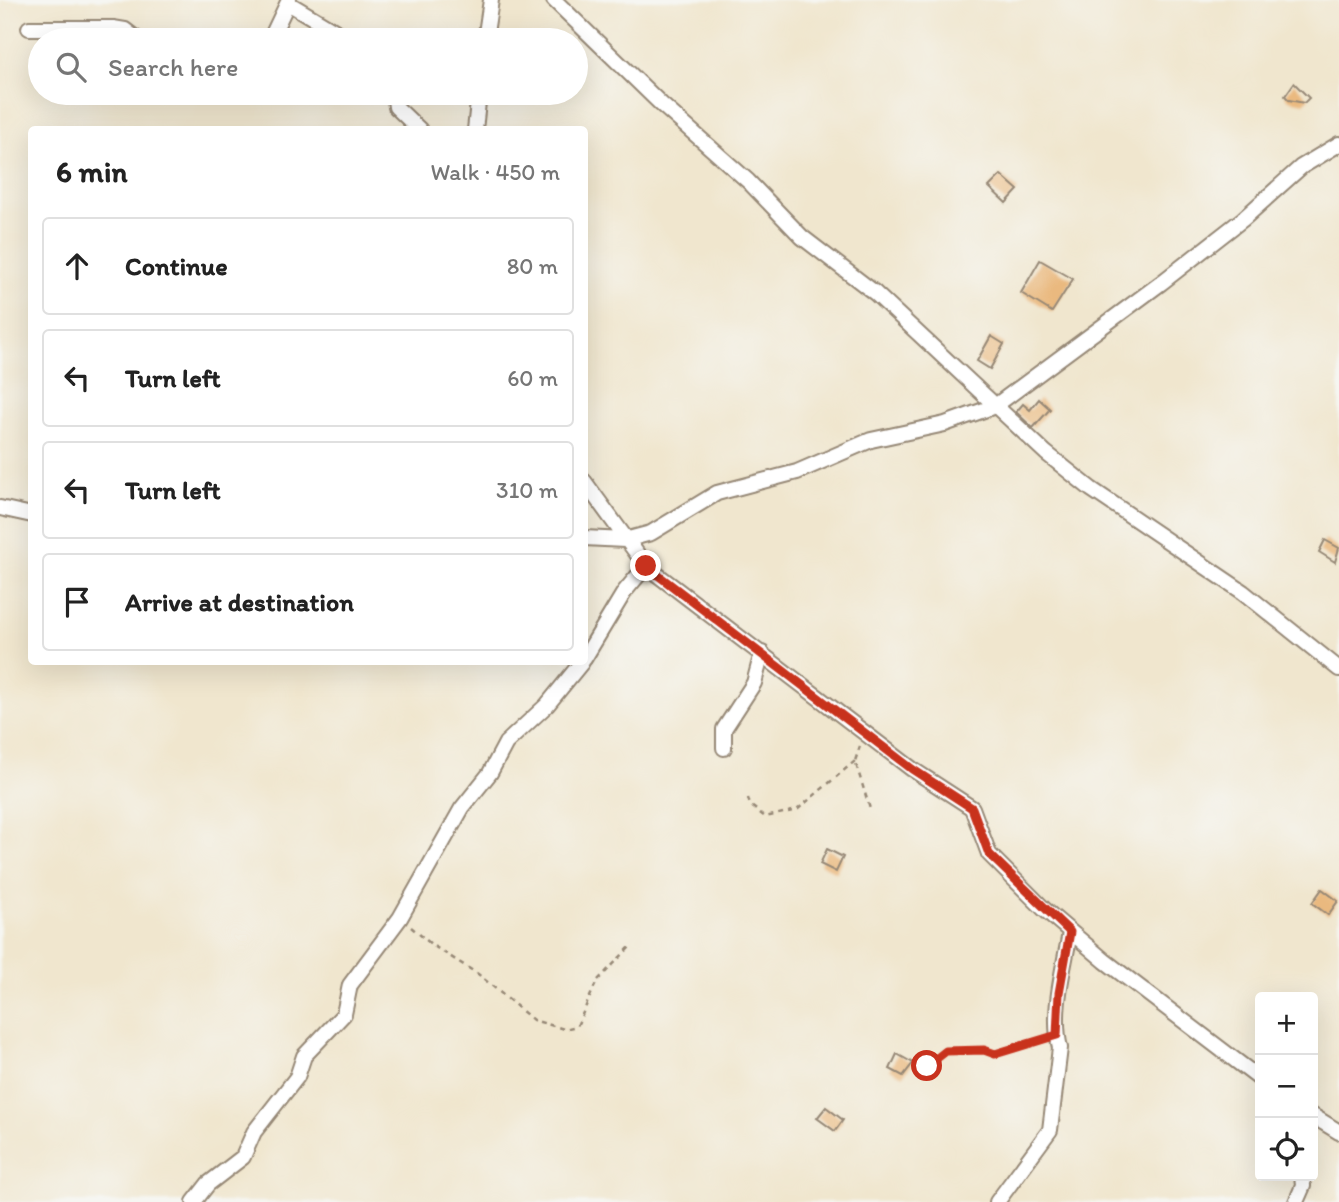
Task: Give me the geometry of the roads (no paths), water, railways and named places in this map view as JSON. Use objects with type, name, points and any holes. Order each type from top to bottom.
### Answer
[{"type":"street","points":[[487,28],[491,0]]},
{"type":"street","points":[[554,0],[583,28]]},
{"type":"street","points":[[276,28],[288,1],[331,28]]},
{"type":"street","points":[[29,28],[113,28]]},
{"type":"street","points":[[588,33],[748,181],[802,237],[874,293],[995,406],[1091,489],[1242,592],[1339,669]]},
{"type":"street","points":[[396,105],[416,126]]},
{"type":"street","points":[[475,126],[478,105]]},
{"type":"street","points":[[588,538],[625,540],[651,533],[717,493],[797,472],[871,440],[945,424],[995,406],[1243,219],[1301,167],[1339,144]]},
{"type":"street","points":[[588,487],[646,566],[912,769],[972,808],[989,854],[1070,932],[1255,1075]]},
{"type":"street","points":[[0,508],[28,514]]},
{"type":"street","points":[[588,652],[625,591],[646,566]]},
{"type":"street","points":[[724,748],[724,729],[754,683],[762,653]]},
{"type":"street","points":[[194,1202],[208,1184],[243,1157],[254,1132],[297,1077],[304,1056],[344,1014],[350,985],[400,918],[463,808],[490,774],[506,743],[547,705],[579,665]]},
{"type":"street","points":[[996,1202],[1049,1130],[1060,1048],[1057,1035],[1059,993],[1070,932]]},
{"type":"street","points":[[1316,1118],[1339,1132]]},
{"type":"street","points":[[1296,1202],[1302,1181]]}]
